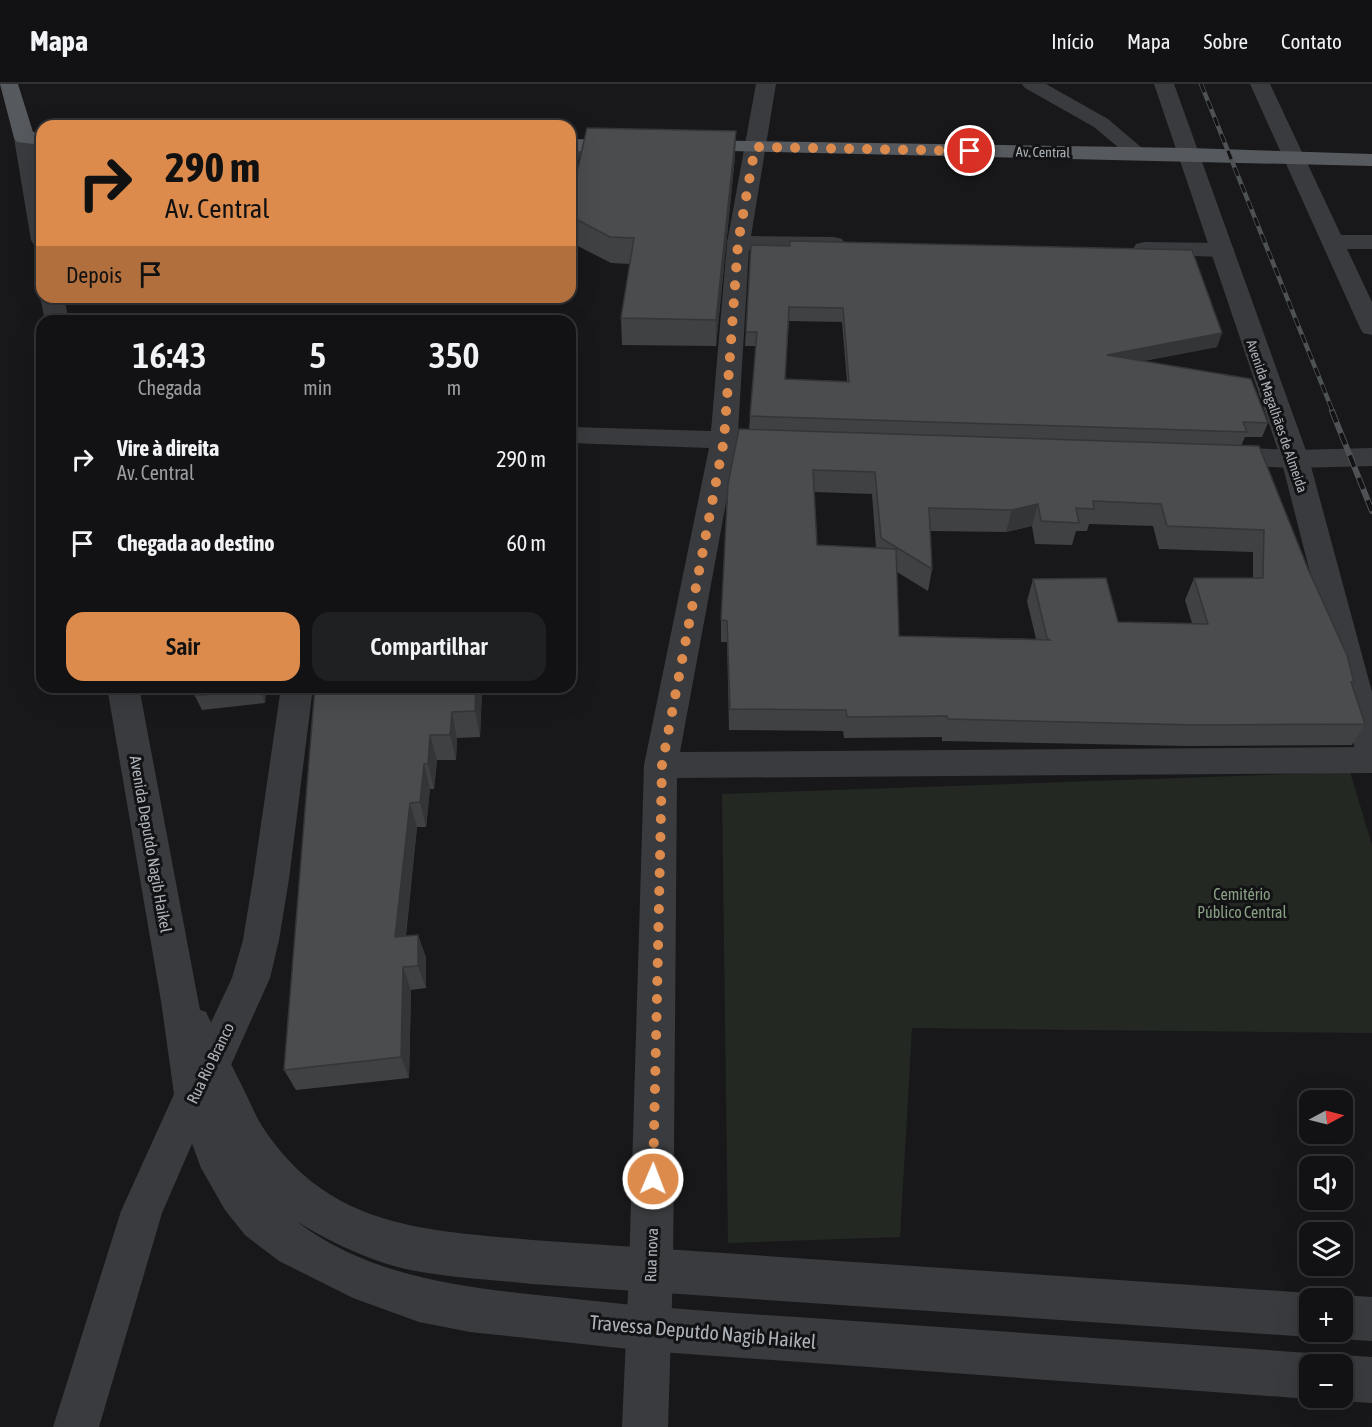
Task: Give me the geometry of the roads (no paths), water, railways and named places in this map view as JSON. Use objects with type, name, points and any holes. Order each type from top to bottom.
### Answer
[{"type":"main road","points":[[8,84],[33,138]]},
{"type":"main road","points":[[576,149],[648,146]]},
{"type":"main road","name":"Av. Central","points":[[671,146],[1189,154],[1372,160]]},
{"type":"street","name":"Rua nova","points":[[645,1427],[651,1270],[662,765],[724,440],[738,243],[766,84]]},
{"type":"street","points":[[1032,84],[1101,123],[1138,154]]},
{"type":"street","name":"Avenida Magalhães de Almeida","points":[[1164,84],[1223,250],[1251,339],[1295,459],[1372,753]]},
{"type":"street","points":[[1260,84],[1372,328]]},
{"type":"street","points":[[33,138],[36,172]]},
{"type":"street","points":[[1333,242],[1372,242]]},
{"type":"street","points":[[738,243],[856,245]]},
{"type":"street","points":[[1116,249],[1223,250]]},
{"type":"street","points":[[576,435],[772,442]]},
{"type":"street","points":[[1200,456],[1295,459],[1372,457]]},
{"type":"street","name":"Avenida Deputdo Nagib Haikel","points":[[124,693],[180,1001],[203,1078]]},
{"type":"street","name":"Rua Rio Branco","points":[[76,1427],[142,1210],[251,978],[261,940],[296,693]]},
{"type":"street","points":[[662,765],[1372,760]]},
{"type":"street","points":[[203,1078],[267,1167],[289,1192],[326,1216],[388,1243],[449,1254],[651,1270],[1299,1314]]},
{"type":"street","name":"Travessa Deputdo Nagib Haikel","points":[[203,1078],[215,1154],[240,1195],[260,1220],[294,1246],[353,1276],[419,1300],[470,1311],[647,1329],[1299,1375]]},
{"type":"street","points":[[1353,1318],[1372,1319]]},
{"type":"street","points":[[1353,1379],[1372,1380]]},
{"type":"railway","points":[[1201,84],[1333,412]]},
{"type":"railway","points":[[1332,411],[1372,511]]},
{"type":"park label","name":"Cemitério Público Central","points":[[1242,903]]}]
